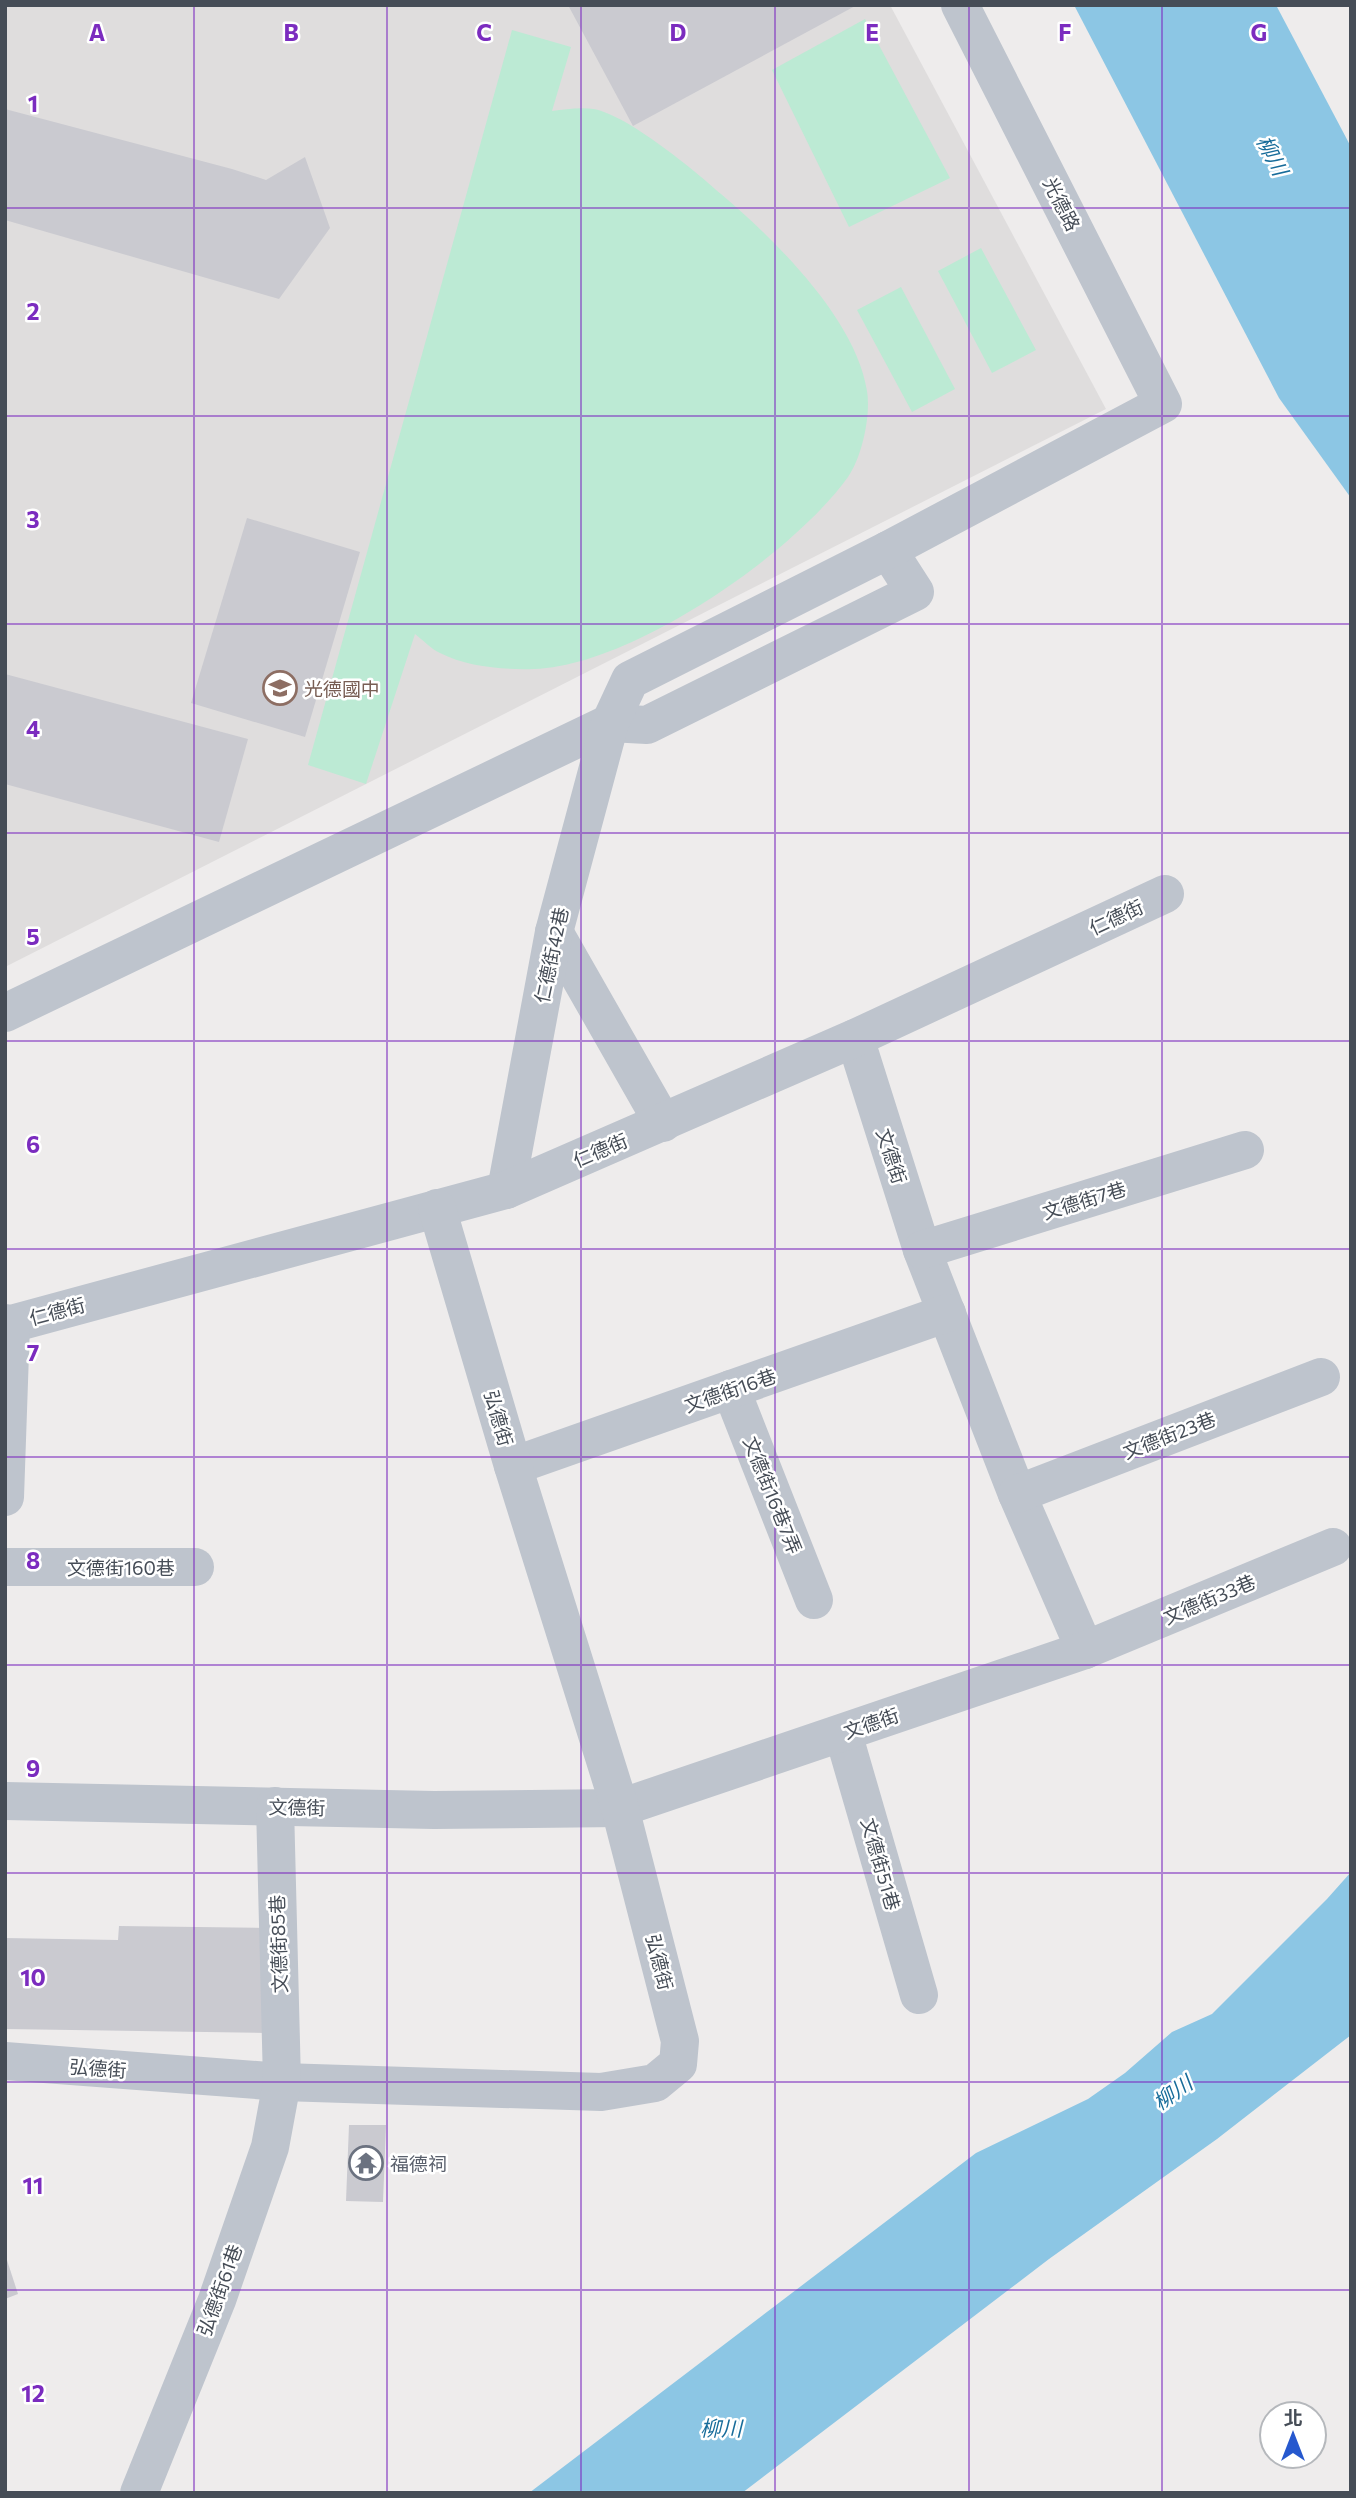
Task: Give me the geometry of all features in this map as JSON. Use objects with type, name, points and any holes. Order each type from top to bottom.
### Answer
[{"type":"street","name":"光德路","points":[[960,5],[1163,404]]},
{"type":"street","name":"仁德街42巷","points":[[506,1190],[554,932],[610,723],[630,680],[888,550],[1163,404]]},
{"type":"street","points":[[5,1013],[610,723],[647,725],[915,592],[888,550]]},
{"type":"street","name":"仁德街","points":[[8,1324],[506,1190],[855,1038],[1165,894]]},
{"type":"street","points":[[554,932],[663,1123]]},
{"type":"street","name":"文德街","points":[[5,1801],[434,1810],[620,1808],[1085,1650],[1017,1494],[922,1250],[855,1038]]},
{"type":"street","name":"文德街7巷","points":[[922,1250],[1245,1150]]},
{"type":"street","name":"弘德街","points":[[5,2061],[282,2082],[601,2092],[655,2083],[678,2064],[680,2040],[620,1808],[513,1466],[437,1208]]},
{"type":"street","name":"文德街16巷","points":[[513,1466],[947,1313]]},
{"type":"street","points":[[5,1497],[8,1324]]},
{"type":"street","name":"文德街23巷","points":[[1017,1494],[1321,1377]]},
{"type":"street","name":"文德街16巷7弄","points":[[731,1389],[814,1600]]},
{"type":"street","name":"文德街33巷","points":[[1085,1650],[1333,1547]]},
{"type":"street","name":"文德街160巷","points":[[5,1567],[195,1567]]},
{"type":"street","name":"文德街51巷","points":[[843,1733],[919,1995]]},
{"type":"street","name":"文德街85巷","points":[[275,1806],[282,2082]]},
{"type":"street","name":"弘德街61巷","points":[[139,2493],[217,2301],[270,2147],[282,2082]]},
{"type":"shaded area","name":"光德國中","points":[[5,5],[890,5],[1106,409],[5,967]]},
{"type":"green space","points":[[865,19],[950,178],[849,227],[772,70]]},
{"type":"green space","points":[[512,30],[571,47],[552,111],[594,109],[625,122],[660,145],[765,234],[810,283],[847,336],[860,364],[868,401],[864,436],[848,477],[822,508],[789,539],[750,571],[706,601],[616,649],[573,663],[534,669],[499,668],[451,658],[433,649],[415,634],[366,784],[308,765]]},
{"type":"green space","points":[[981,248],[1036,350],[992,373],[938,271]]},
{"type":"green space","points":[[901,287],[955,389],[912,412],[857,310]]},
{"type":"water","name":"柳川","points":[[1074,5],[1276,5],[1351,147],[1351,498],[1279,398]]},
{"type":"water","name":"柳川","points":[[1351,1872],[1351,2035],[1217,2139],[1049,2259],[742,2493],[529,2493],[976,2153],[1088,2099],[1125,2073],[1172,2032],[1212,2014]]},
{"type":"building","points":[[568,5],[857,5],[633,126]]},
{"type":"building","points":[[5,109],[266,180],[305,157],[330,228],[279,299],[5,220]]},
{"type":"building","points":[[247,518],[360,552],[305,737],[191,703]]},
{"type":"building","points":[[5,674],[248,739],[219,842],[5,784]]},
{"type":"building","points":[[119,1926],[268,1928],[267,2033],[5,2029],[5,1938],[118,1940]]},
{"type":"building","name":"福德祠","points":[[349,2125],[386,2125],[383,2202],[346,2201]]},
{"type":"building","points":[[5,2258],[18,2294],[5,2299]]},
{"type":"place","name":"光德國中","points":[[280,688]]},
{"type":"place","name":"福德祠","points":[[366,2163]]}]
